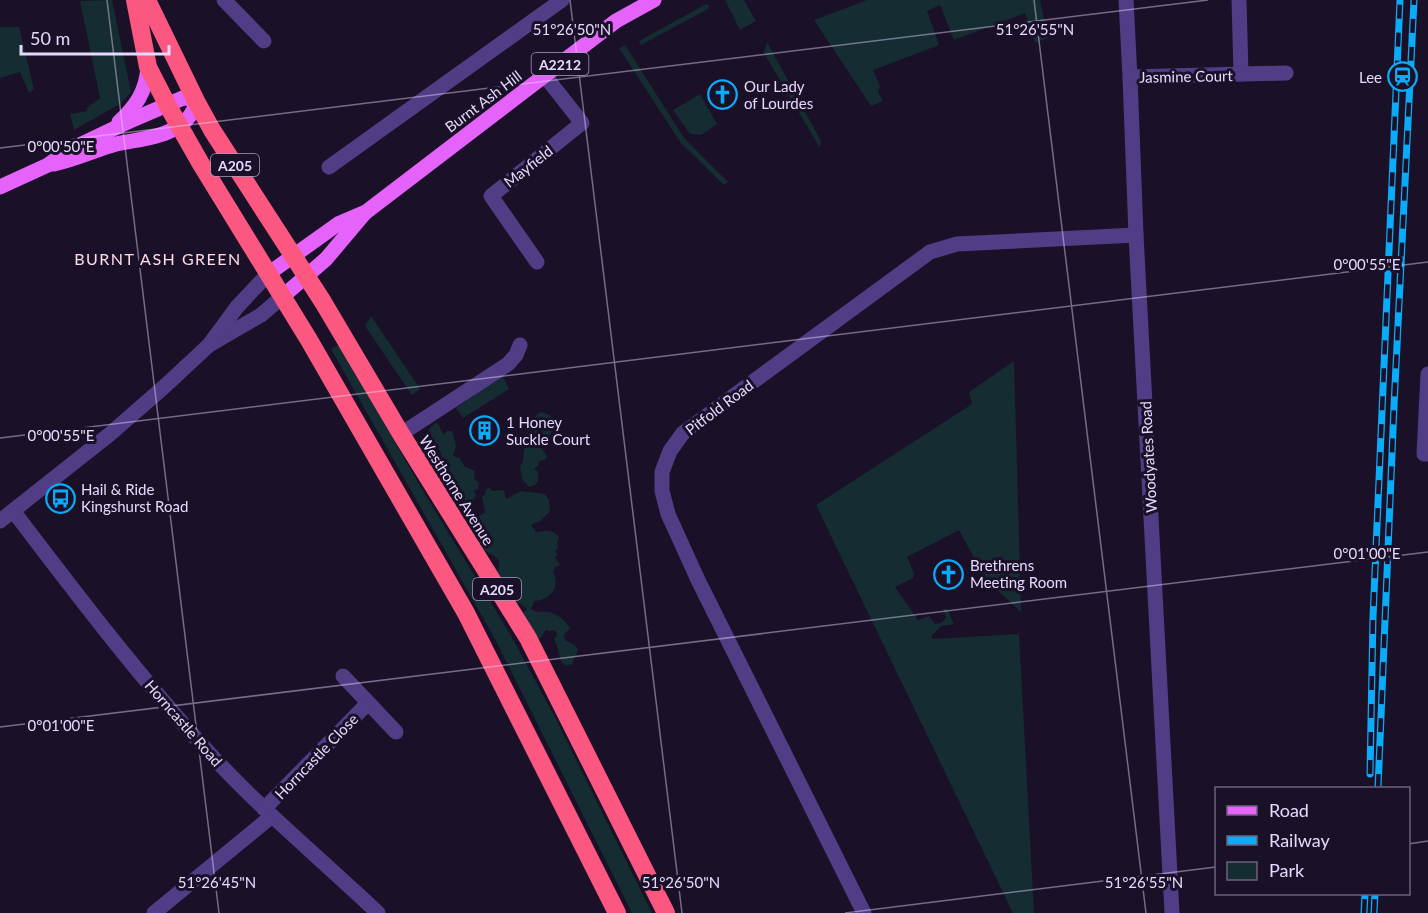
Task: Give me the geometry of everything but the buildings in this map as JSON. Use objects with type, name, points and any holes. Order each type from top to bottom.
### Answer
[{"type":"highway","name":"A205","points":[[135,0],[148,67],[168,106],[309,340],[466,613],[616,913]]},
{"type":"highway","name":"A205","points":[[147,0],[195,100]]},
{"type":"highway","name":"Westhorne Avenue","points":[[195,100],[528,638],[666,913]]},
{"type":"main road","name":"Burnt Ash Hill","points":[[268,274],[338,224],[366,212],[616,21],[654,0]]},
{"type":"main road","points":[[108,132],[129,113],[141,97],[148,67]]},
{"type":"main road","points":[[0,187],[48,165],[67,151],[183,98],[195,100],[195,108],[180,126],[162,135],[116,144],[76,159],[48,165]]},
{"type":"main road","name":"Burnt Ash Hill","points":[[282,297],[343,241],[366,212]]},
{"type":"street","points":[[224,0],[264,41]]},
{"type":"street","points":[[329,167],[562,0]]},
{"type":"street","name":"Woodyates Road","points":[[1126,0],[1136,235],[1172,913]]},
{"type":"street","name":"Jasmine Court","points":[[1239,0],[1241,74]]},
{"type":"street","name":"Jasmine Court","points":[[1130,77],[1286,73]]},
{"type":"street","name":"Mayfield","points":[[537,262],[491,196],[582,123],[545,76]]},
{"type":"street","name":"Pitfold Road","points":[[864,913],[698,580],[668,514],[662,491],[662,472],[670,451],[683,433],[930,252],[957,244],[1136,235]]},
{"type":"street","name":"Burnt Ash Hill","points":[[0,521],[110,434],[165,386],[209,345],[237,307],[268,274]]},
{"type":"street","name":"Burnt Ash Hill","points":[[209,345],[261,315],[282,297]]},
{"type":"street","points":[[401,434],[508,364],[516,355],[520,345]]},
{"type":"street","points":[[1428,374],[1424,454],[1428,454]]},
{"type":"street","name":"Horncastle Road","points":[[14,512],[157,694],[213,756],[268,813],[378,913]]},
{"type":"street","name":"Horncastle Close","points":[[343,676],[396,732]]},
{"type":"street","name":"Horncastle Close","points":[[154,913],[268,813],[368,704]]},
{"type":"green space","points":[[112,0],[131,92],[120,104],[74,130],[70,114],[87,111],[87,108],[100,98],[80,1]]},
{"type":"green space","points":[[725,0],[744,0],[756,21],[740,30]]},
{"type":"green space","points":[[867,0],[1040,0],[1048,38],[1035,43],[1025,13],[954,40],[940,5],[927,11],[939,45],[873,70],[880,86],[878,92],[883,101],[871,106],[814,20]]},
{"type":"green space","points":[[706,4],[709,6],[708,9],[641,45],[639,41]]},
{"type":"green space","points":[[0,27],[19,27],[34,89],[29,93],[20,72],[0,78]]},
{"type":"green space","points":[[767,42],[821,141],[820,148],[764,53]]},
{"type":"green space","points":[[625,45],[684,138],[728,182],[724,185],[681,143],[619,48]]},
{"type":"green space","points":[[700,94],[717,124],[701,135],[690,134],[673,110]]},
{"type":"green space","points":[[371,316],[420,389],[412,395],[365,326]]},
{"type":"green space","points":[[339,345],[423,491],[510,634],[556,719],[652,913],[632,913],[496,641],[331,349]]},
{"type":"green space","points":[[1014,361],[1021,612],[986,580],[959,530],[907,557],[914,573],[913,578],[895,587],[918,620],[929,616],[935,624],[941,623],[946,618],[943,609],[947,609],[954,624],[941,626],[931,636],[933,639],[1019,634],[1034,913],[1013,913],[816,505],[972,404],[969,392]]},
{"type":"green space","points":[[502,375],[509,389],[463,418],[456,408]]},
{"type":"green space","points":[[540,412],[552,417],[554,427],[549,437],[540,446],[547,456],[545,460],[539,461],[538,466],[534,469],[538,472],[538,481],[529,487],[522,479],[520,466],[523,462],[525,441],[531,423]]},
{"type":"green space","points":[[437,422],[444,435],[447,431],[452,431],[456,446],[453,456],[460,458],[464,466],[475,471],[474,479],[479,483],[478,489],[474,490],[476,496],[466,508],[455,506],[431,470],[434,459],[442,455],[428,430]]},
{"type":"green space","points":[[489,487],[492,491],[504,490],[506,499],[521,491],[545,494],[549,500],[550,511],[540,521],[531,525],[536,532],[545,531],[557,534],[558,548],[555,551],[558,554],[555,557],[560,565],[555,567],[553,572],[555,588],[545,598],[534,601],[531,609],[556,615],[570,628],[564,635],[565,640],[575,645],[578,650],[572,664],[565,666],[561,660],[554,639],[557,635],[555,630],[546,630],[538,641],[523,613],[527,609],[509,595],[497,574],[498,560],[480,545],[477,524],[479,516],[485,512],[482,496]]},
{"type":"railway","points":[[1370,774],[1373,617],[1400,0]]},
{"type":"railway","points":[[1378,787],[1414,0]]},
{"type":"railway","points":[[1364,913],[1365,895]]},
{"type":"railway","points":[[1374,913],[1375,895]]},
{"type":"place","name":"Lee","points":[[1403,77]]},
{"type":"place","name":"Our Lady of Lourdes","points":[[723,95]]},
{"type":"place","name":"1 Honey Suckle Court","points":[[485,431]]},
{"type":"place","name":"Hail & Ride Kingshurst Road","points":[[60,498]]},
{"type":"place","name":"Brethrens Meeting Room","points":[[949,574]]},
{"type":"district","name":"BURNT ASH GREEN","points":[[158,258]]}]
